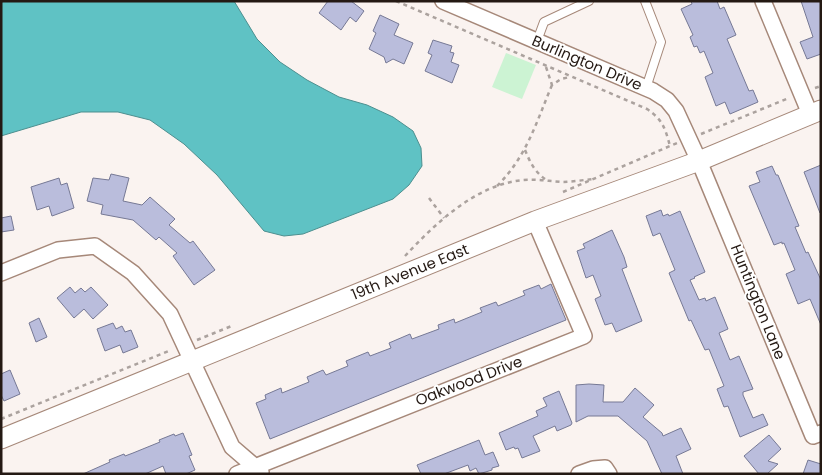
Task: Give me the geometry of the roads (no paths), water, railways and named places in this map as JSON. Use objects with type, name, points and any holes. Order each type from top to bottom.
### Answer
[{"type":"street","points":[[763,1],[815,112]]},
{"type":"street","name":"Burlington Drive","points":[[448,2],[646,88],[667,100],[676,111],[700,161]]},
{"type":"street","name":"19th Avenue East","points":[[1,439],[535,221],[700,161],[815,112]]},
{"type":"street","name":"Huntington Lane","points":[[700,161],[813,436],[821,433]]},
{"type":"street","name":"Oakwood Drive","points":[[237,474],[259,470],[584,336],[535,221]]},
{"type":"street","points":[[1,273],[58,250],[95,246],[133,273],[170,314],[232,446],[259,470]]},
{"type":"street","points":[[579,474],[593,468],[605,468],[609,474]]},
{"type":"lane","points":[[537,42],[544,22],[589,1]]},
{"type":"lane","points":[[646,1],[662,42],[646,88]]},
{"type":"water","points":[[4,1],[234,1],[257,39],[280,62],[307,80],[339,97],[367,105],[393,117],[413,131],[421,148],[422,166],[409,185],[393,199],[303,234],[284,236],[264,231],[217,175],[184,144],[150,120],[118,112],[81,112],[1,136],[1,3]]}]
